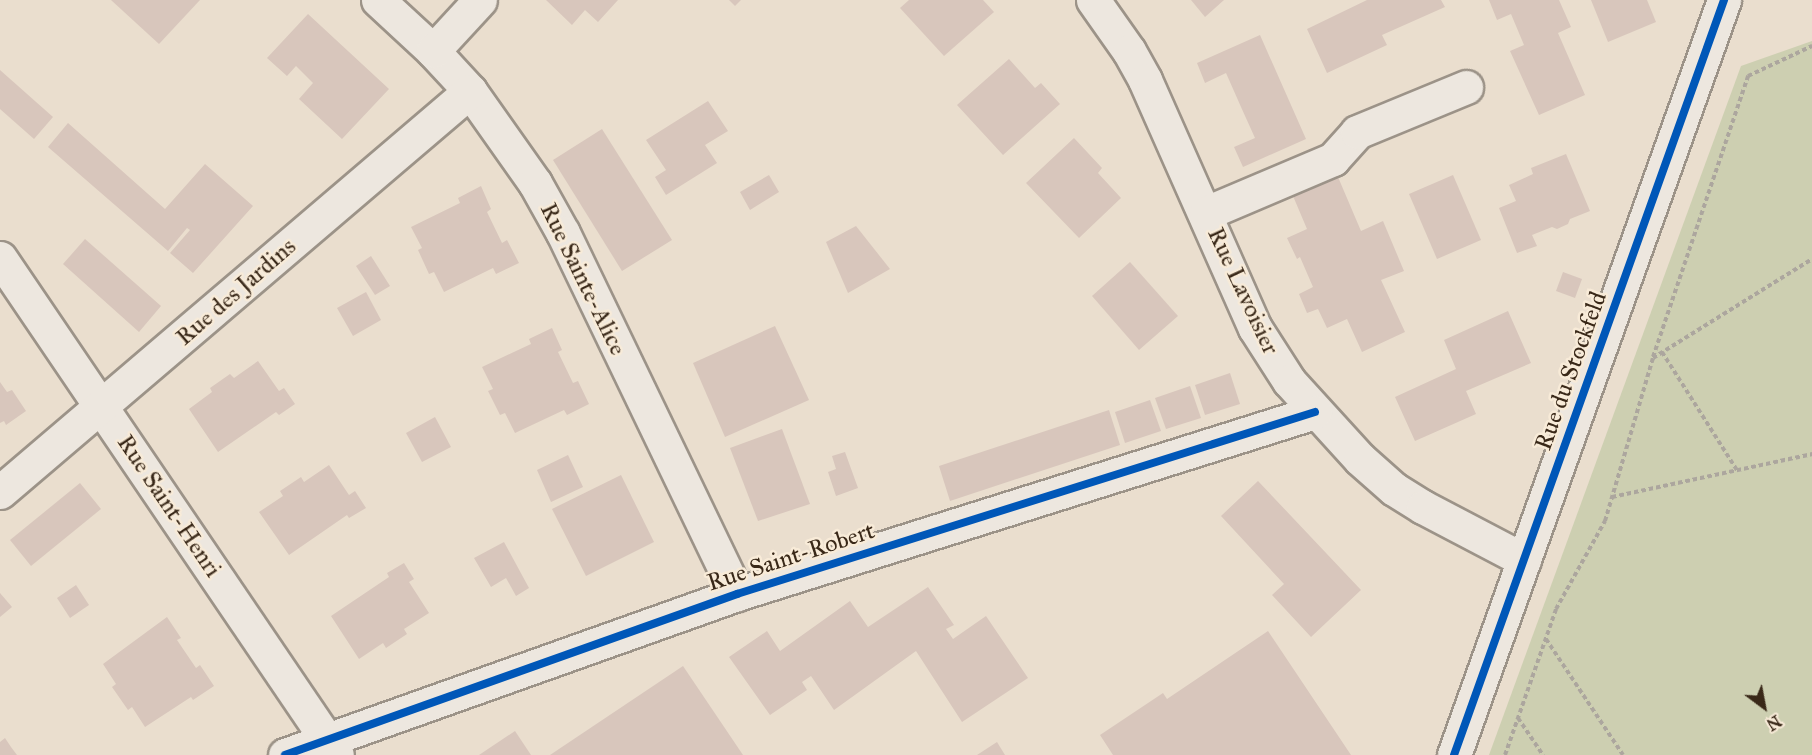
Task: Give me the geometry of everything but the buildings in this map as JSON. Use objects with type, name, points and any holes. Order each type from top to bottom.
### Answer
[{"type":"street","name":"Rue Sainte-Alice","points":[[378,0],[433,51],[470,91],[535,183],[563,233],[737,594]]},
{"type":"street","points":[[433,51],[480,0]]},
{"type":"street","name":"Rue Lavoisier","points":[[1093,0],[1129,51],[1145,80],[1206,213],[1255,328],[1289,381],[1360,459],[1394,489],[1423,507],[1524,560]]},
{"type":"street","name":"Rue du Stockfeld","points":[[1454,755],[1724,0]]},
{"type":"street","points":[[1206,213],[1333,159],[1357,132],[1466,87]]},
{"type":"street","name":"Rue des Jardins","points":[[0,492],[470,91]]},
{"type":"street","name":"Rue Saint-Henri","points":[[0,258],[103,406],[332,747]]},
{"type":"street","name":"Rue Saint-Robert","points":[[285,755],[332,747],[737,594],[1315,412]]},
{"type":"path","points":[[1505,755],[1556,609],[1605,521],[1653,358],[1748,76],[1812,46]]},
{"type":"path","points":[[1653,358],[1812,259]]},
{"type":"path","points":[[1662,352],[1737,470]]},
{"type":"path","points":[[1612,497],[1812,454]]},
{"type":"path","points":[[1546,638],[1623,755]]},
{"type":"path","points":[[1518,718],[1543,755]]},
{"type":"green space","points":[[1812,41],[1812,755],[1489,755],[1741,66]]},
{"type":"cycle path","points":[[1454,755],[1724,0]]},
{"type":"cycle path","points":[[285,755],[737,594],[1315,412]]}]
